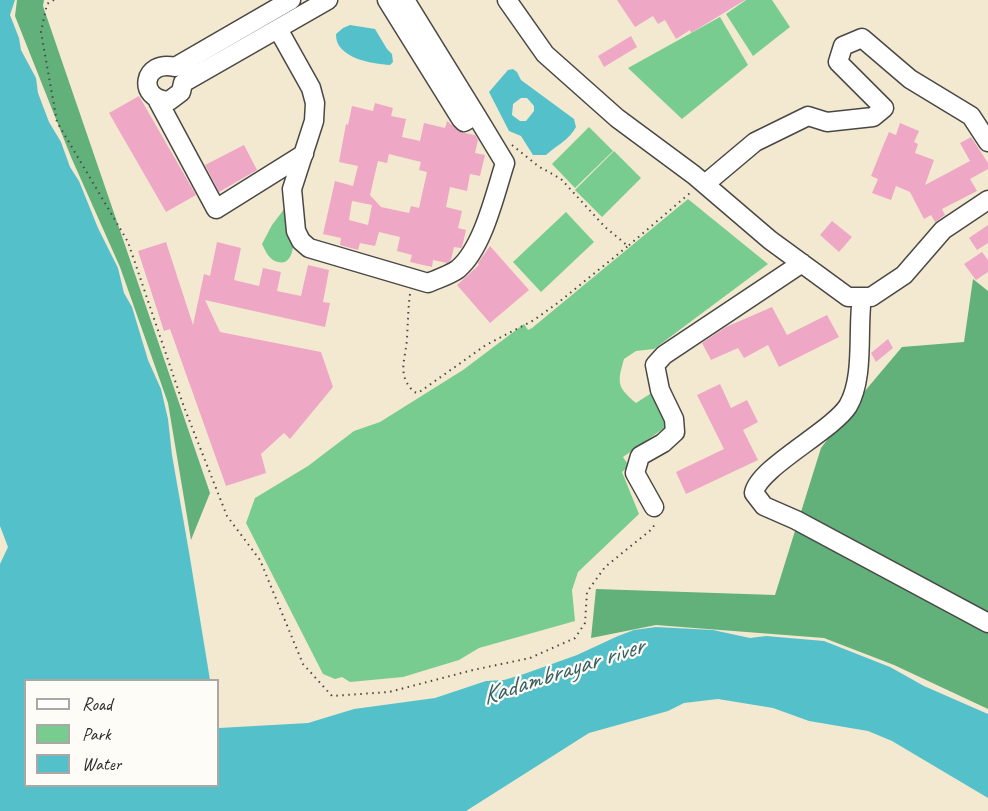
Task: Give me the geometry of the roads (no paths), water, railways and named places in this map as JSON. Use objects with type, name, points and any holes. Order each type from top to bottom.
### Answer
[{"type":"street","points":[[291,0],[175,68],[166,65],[156,67],[149,74],[147,84],[150,94],[158,101],[216,209],[304,154]]},
{"type":"street","points":[[158,101],[169,101],[178,97],[182,92],[183,83],[328,0]]},
{"type":"street","points":[[387,0],[461,119],[464,122],[476,115]]},
{"type":"street","points":[[278,29],[311,88],[315,104],[314,121],[292,189],[296,231],[301,241],[309,248],[428,283],[457,269],[469,255],[480,236],[505,163],[405,0]]},
{"type":"street","points":[[507,0],[545,54],[617,118],[700,187],[848,297],[871,297],[904,275],[943,230],[988,200]]},
{"type":"street","points":[[700,187],[755,142],[808,116],[827,122],[873,117],[884,108],[838,62],[843,46],[862,38],[910,79],[971,116],[988,142]]},
{"type":"street","points":[[654,507],[635,473],[639,456],[663,443],[675,432],[674,419],[660,390],[655,365],[674,348],[801,263]]},
{"type":"street","points":[[862,297],[857,374],[847,406],[808,442],[773,468],[755,487],[754,493],[765,506],[796,520],[988,623]]},
{"type":"water","name":"Kadambrayar river","points":[[0,0],[15,0],[10,15],[21,50],[36,78],[38,93],[49,122],[61,142],[70,167],[79,181],[98,228],[118,268],[124,293],[132,307],[148,360],[161,389],[168,419],[210,679],[24,679],[24,787],[219,787],[219,728],[308,723],[354,709],[435,698],[486,681],[504,680],[524,674],[577,655],[634,630],[656,627],[713,630],[750,638],[766,636],[824,641],[890,667],[924,686],[988,714],[988,798],[892,741],[868,731],[809,721],[773,708],[718,699],[684,703],[668,711],[589,733],[466,811],[0,811],[0,564],[8,547],[0,526]]},
{"type":"water","points":[[350,25],[375,29],[392,54],[393,62],[390,65],[365,61],[341,49],[336,34]]},
{"type":"water","points":[[513,69],[521,80],[574,119],[576,127],[573,132],[546,155],[533,155],[521,136],[509,131],[489,92],[508,70]],"holes":[[[521,98],[527,98],[534,106],[534,111],[526,121],[520,121],[512,115],[513,104]]]}]
